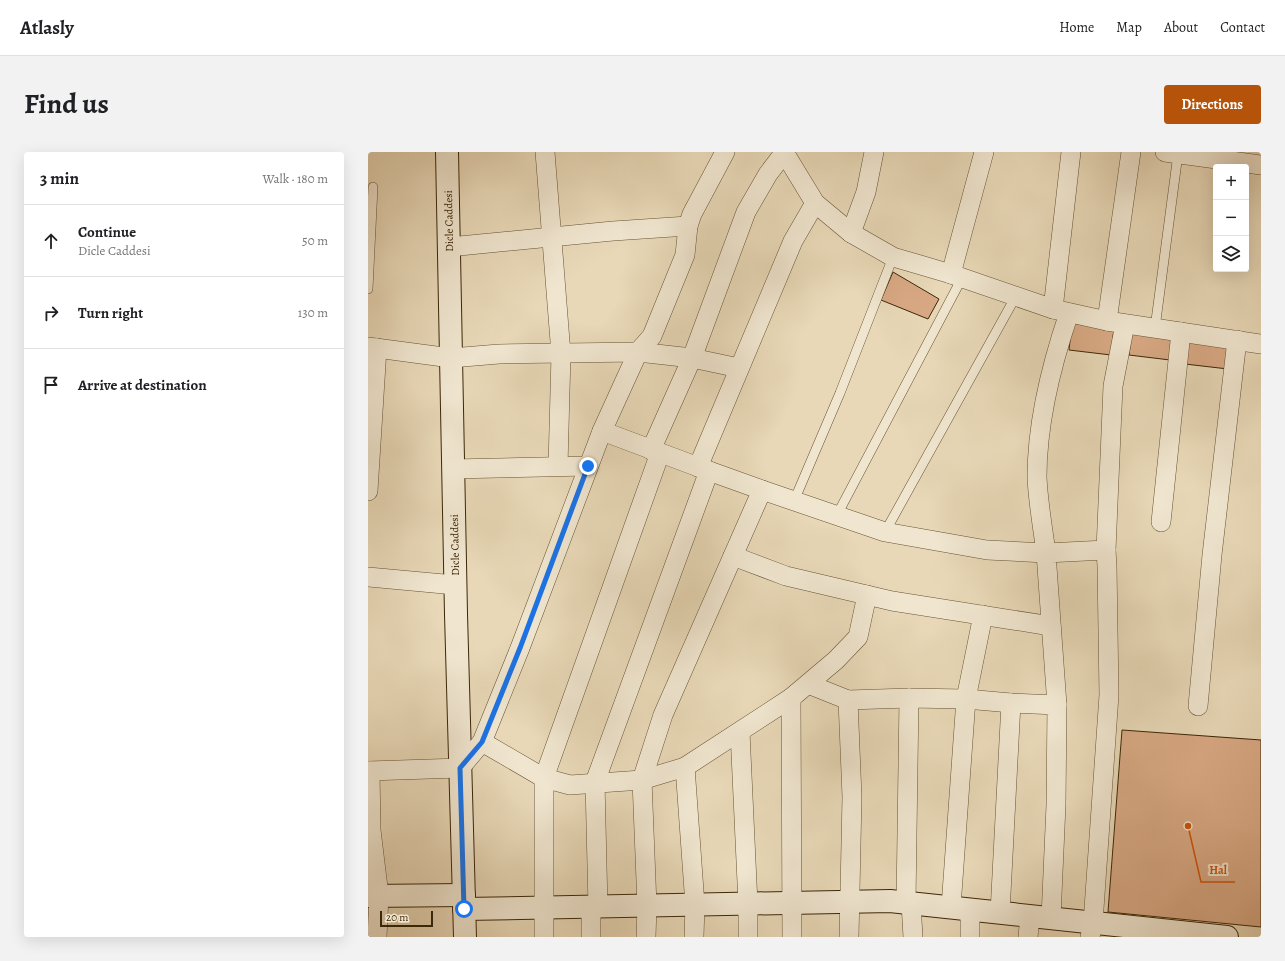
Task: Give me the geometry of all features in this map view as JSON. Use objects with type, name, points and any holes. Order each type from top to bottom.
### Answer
[{"type":"street","name":"Dicle Caddesi","points":[[447,152],[453,469],[465,937]]},
{"type":"street","points":[[545,152],[561,354],[558,466]]},
{"type":"street","points":[[377,937],[369,771],[460,768],[482,742],[520,648],[602,431],[638,352],[652,336],[685,255],[688,226],[698,202],[725,152]]},
{"type":"street","points":[[544,937],[544,778],[655,451],[692,358],[746,212],[768,174],[784,152],[815,203],[851,233],[893,257],[957,276],[1061,311],[1116,323],[1261,344]]},
{"type":"street","points":[[851,233],[866,192],[874,152]]},
{"type":"street","points":[[957,276],[984,152]]},
{"type":"street","points":[[1051,918],[1056,805],[1057,705],[1046,554],[1037,478],[1041,425],[1061,311],[1071,152]]},
{"type":"street","points":[[1092,930],[1109,695],[1106,550],[1116,323],[1131,152]]},
{"type":"street","points":[[1184,154],[1258,161]]},
{"type":"street","points":[[591,937],[594,907],[594,782],[739,368],[793,241],[815,203]]},
{"type":"street","points":[[449,247],[613,231],[688,226]]},
{"type":"street","points":[[1161,522],[1181,332]]},
{"type":"street","points":[[1198,706],[1212,555],[1237,340]]},
{"type":"street","points":[[368,491],[373,348],[451,358],[499,354],[638,352],[692,358],[739,368]]},
{"type":"street","points":[[602,431],[762,490],[885,532],[987,550],[1046,554],[1106,550]]},
{"type":"street","points":[[453,469],[588,466]]},
{"type":"street","points":[[646,937],[647,906],[642,780],[664,715],[762,490]]},
{"type":"street","points":[[733,556],[786,576],[892,601],[1051,626]]},
{"type":"street","points":[[368,577],[456,586]]},
{"type":"street","points":[[482,742],[544,778],[570,785],[594,782],[642,780],[685,767],[791,698],[836,660],[858,637],[867,595]]},
{"type":"street","points":[[970,937],[960,908],[966,699],[983,615]]},
{"type":"street","points":[[808,684],[848,700],[909,698],[966,699],[1057,705]]},
{"type":"street","points":[[791,698],[792,937]]},
{"type":"street","points":[[909,698],[908,903],[913,937]]},
{"type":"street","points":[[848,700],[852,797],[849,937]]},
{"type":"street","points":[[1000,913],[1011,703]]},
{"type":"street","points":[[740,732],[748,904],[748,937]]},
{"type":"street","points":[[685,767],[695,905],[694,937]]},
{"type":"street","points":[[374,896],[543,908],[890,901],[1000,913],[1029,926],[1051,918],[1092,930],[1227,937]]},
{"type":"lane","points":[[1156,328],[1184,154]]},
{"type":"lane","points":[[368,289],[373,187]]},
{"type":"lane","points":[[794,501],[840,393],[893,257]]},
{"type":"lane","points":[[837,515],[957,276]]},
{"type":"lane","points":[[885,532],[1016,296]]},
{"type":"building","points":[[893,272],[939,299],[928,319],[881,300]]},
{"type":"building","points":[[1072,323],[1114,328],[1111,355],[1069,350]]},
{"type":"building","points":[[1132,329],[1173,334],[1170,360],[1129,355]]},
{"type":"building","points":[[1188,337],[1231,342],[1228,369],[1185,364]]},
{"type":"building","points":[[1122,730],[1261,740],[1261,927],[1108,912]]},
{"type":"place","name":"Hal","points":[[1188,826]]},
{"type":"route","points":[[464,909],[460,768],[482,742],[520,648],[588,466]]}]
